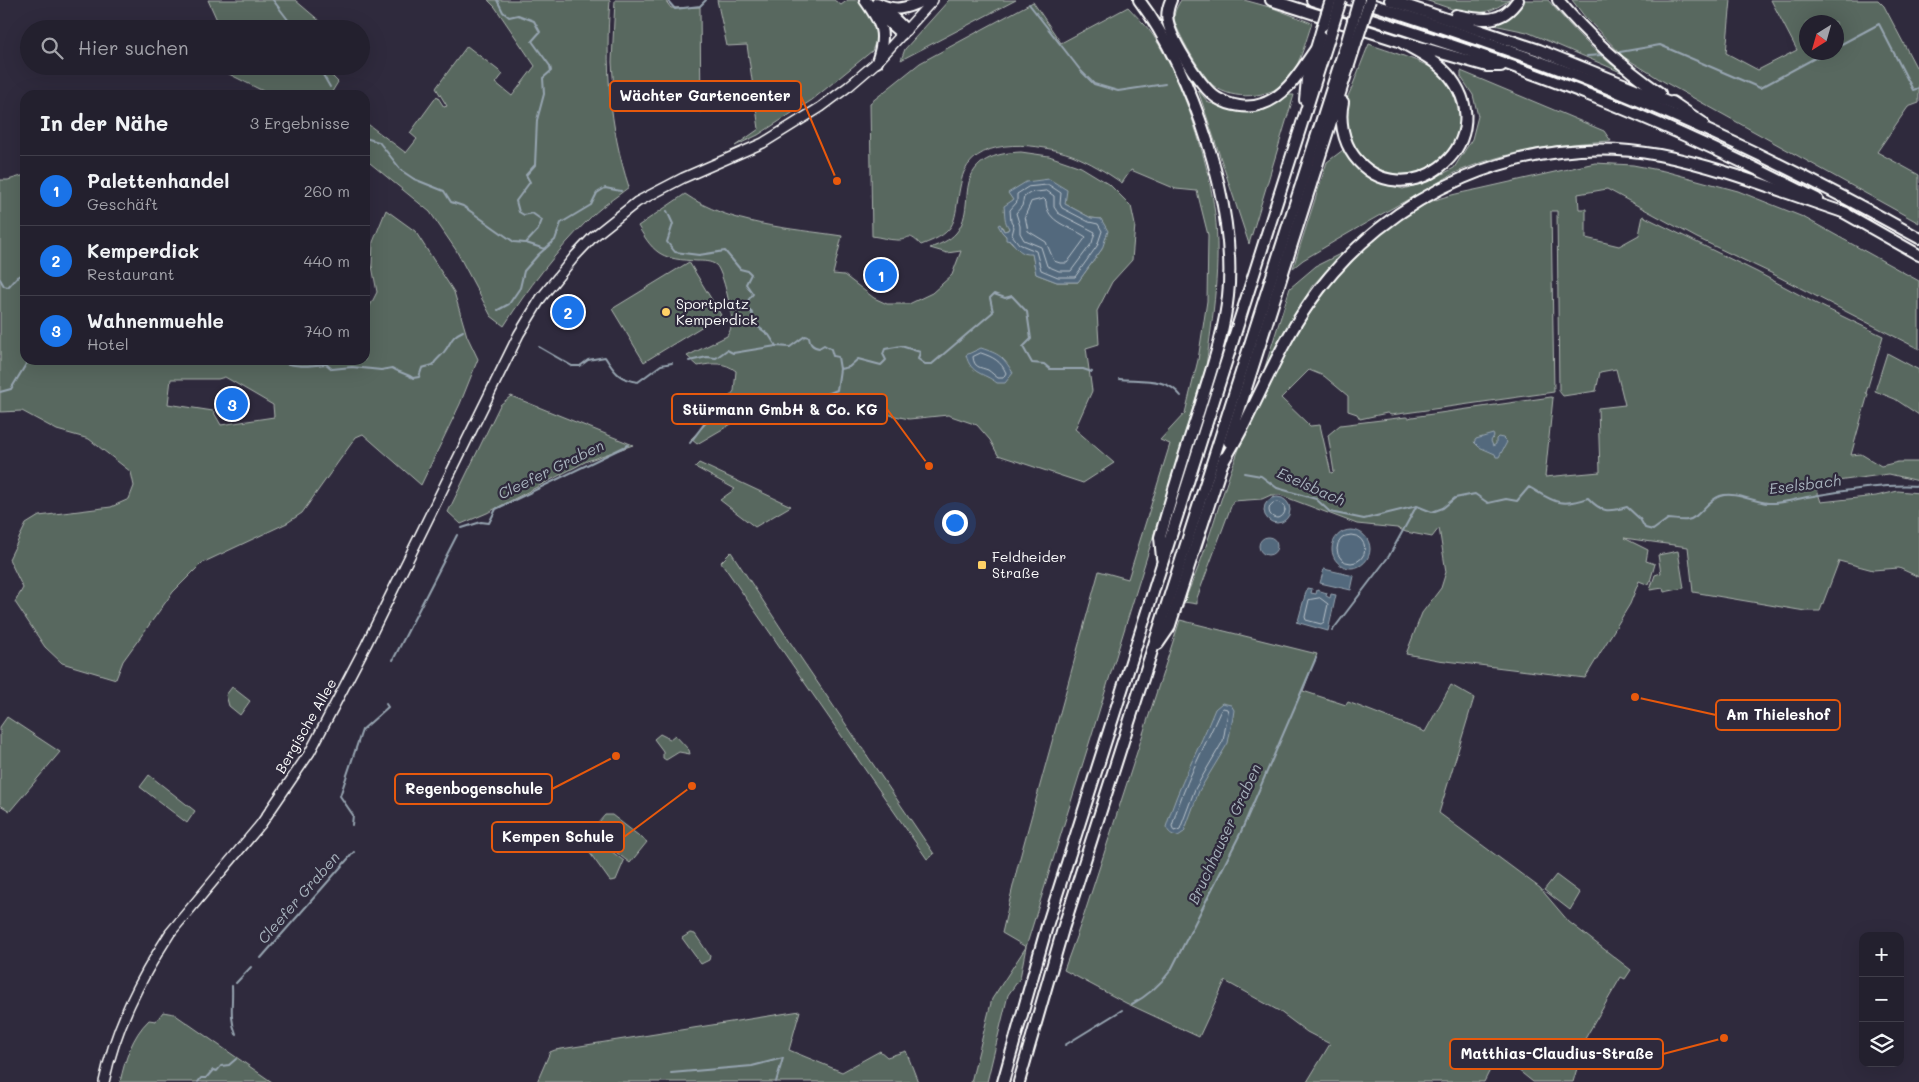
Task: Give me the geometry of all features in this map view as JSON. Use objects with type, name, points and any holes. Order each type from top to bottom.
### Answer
[{"type":"highway","points":[[865,0],[904,32]]},
{"type":"highway","points":[[865,0],[877,16],[883,30],[882,48],[877,62]]},
{"type":"highway","points":[[875,1],[888,8],[896,9],[905,8],[924,0]]},
{"type":"highway","points":[[1139,0],[1169,49],[1198,114],[1222,202],[1230,250],[1228,297],[1224,320],[1160,537],[1163,563]]},
{"type":"highway","points":[[1171,0],[1167,20],[1170,31],[1196,77],[1206,90],[1218,99],[1234,105],[1248,106],[1262,104],[1276,98],[1296,78],[1326,34],[1341,0]]},
{"type":"highway","points":[[1271,0],[1399,41],[1487,66],[1510,66]]},
{"type":"highway","points":[[1312,0],[1510,66],[1595,97],[1679,132],[1754,166],[1846,213],[1919,255]]},
{"type":"highway","points":[[1003,1082],[1046,926],[1302,121],[1326,34],[1331,0]]},
{"type":"highway","points":[[1399,41],[1442,68],[1451,78],[1459,91],[1464,106],[1466,122],[1459,144],[1445,164],[1418,179],[1398,180],[1383,178],[1358,162],[1349,149],[1341,121],[1343,86],[1358,0],[1564,71],[1651,106],[1807,178],[1919,238]]},
{"type":"highway","points":[[1019,1082],[1063,929],[1152,653],[1165,627],[1178,588],[1351,42],[1370,0]]},
{"type":"highway","points":[[1390,0],[1539,50],[1677,106]]},
{"type":"highway","points":[[1424,11],[1458,15],[1475,20],[1487,20],[1499,17],[1509,11],[1518,0]]},
{"type":"highway","points":[[1558,0],[1589,36],[1620,64],[1726,139]]},
{"type":"highway","points":[[875,1],[900,21],[904,32]]},
{"type":"highway","points":[[1302,121],[1307,79],[1315,50]]},
{"type":"highway","points":[[1178,588],[1222,464],[1343,86]]},
{"type":"highway","points":[[1222,464],[1297,322],[1324,282],[1374,231],[1434,191],[1477,172],[1500,164],[1546,154],[1571,151],[1622,151],[1658,155],[1688,162],[1846,213]]},
{"type":"main road","name":"Bergische Allee","points":[[104,1082],[110,1053],[118,1029],[132,999],[164,943],[261,824],[314,745],[362,654],[504,363],[541,298],[593,237],[636,202],[683,178],[763,144],[821,107],[877,62],[933,0]]},
{"type":"green space","points":[[208,0],[295,0],[318,20],[217,20]]},
{"type":"green space","points":[[488,0],[610,0],[608,48],[610,95],[617,141],[629,187],[597,212],[575,233],[532,285],[504,326],[491,316],[456,250],[430,212],[370,163],[370,126],[406,153],[417,139],[410,133],[437,96],[444,107],[447,106],[436,88],[467,46],[503,74],[496,83],[512,96],[535,66],[495,7]]},
{"type":"green space","points":[[615,0],[665,0],[671,8],[700,7],[701,112],[614,90],[612,62]]},
{"type":"green space","points":[[717,0],[834,0],[841,5],[848,0],[859,0],[874,24],[878,35],[872,51],[812,100],[758,135],[735,146],[759,129],[747,45],[727,46]]},
{"type":"green space","points":[[949,0],[1016,0],[901,60],[905,49]]},
{"type":"green space","points":[[1181,0],[1244,0],[1273,8],[1312,23],[1295,70],[1286,82],[1279,87],[1261,94],[1241,96],[1222,91],[1209,82],[1184,43],[1174,18],[1176,8]]},
{"type":"green space","points":[[1425,0],[1509,0],[1487,11],[1468,13]]},
{"type":"green space","points":[[1522,0],[1548,0],[1574,30],[1623,73],[1527,32],[1489,24],[1505,17]]},
{"type":"green space","points":[[1572,0],[1731,0],[1726,53],[1758,70],[1797,50],[1771,0],[1878,0],[1884,6],[1916,67],[1919,67],[1919,103],[1908,107],[1877,152],[1919,175],[1919,223],[1661,80],[1624,57],[1585,17]]},
{"type":"green space","points":[[1033,2],[1061,43],[1128,7],[1153,35],[1175,75],[1193,122],[1207,169],[1217,233],[1214,309],[1206,366],[1026,947],[1002,933],[1018,865],[1099,571],[1128,579],[1170,444],[1160,440],[1185,413],[1198,360],[1207,301],[1208,235],[1197,191],[1176,189],[1131,170],[1122,183],[1072,155],[1044,148],[1012,146],[997,147],[984,152],[972,160],[963,175],[955,217],[949,229],[943,235],[921,245],[910,237],[901,240],[891,240],[872,236],[870,103],[920,63]]},
{"type":"green space","points":[[1369,44],[1415,60],[1433,69],[1443,77],[1452,90],[1458,110],[1458,135],[1449,154],[1433,167],[1413,174],[1391,173],[1372,165],[1356,148],[1348,123],[1346,102]]},
{"type":"green space","points":[[1461,71],[1604,131],[1611,141],[1535,149],[1498,157],[1462,170],[1350,232],[1293,268],[1327,162],[1343,150],[1362,173],[1381,183],[1403,189],[1427,182],[1454,168],[1472,139],[1478,116],[1473,95],[1461,77]]},
{"type":"green space","points":[[231,75],[331,75],[338,82],[333,90],[261,90]]},
{"type":"green space","points":[[1198,90],[1209,103],[1239,109],[1260,109],[1288,95],[1294,95],[1249,244]]},
{"type":"green space","points":[[1021,152],[1049,156],[1081,167],[1109,184],[1131,206],[1135,225],[1132,260],[1112,282],[1097,311],[1099,344],[1086,348],[1092,391],[1075,429],[1114,463],[1083,483],[998,455],[990,440],[977,425],[948,415],[909,419],[867,410],[766,419],[745,416],[697,444],[691,439],[734,391],[736,371],[732,368],[718,364],[698,366],[687,356],[727,336],[732,325],[727,294],[722,276],[716,265],[707,262],[676,259],[661,254],[650,244],[638,226],[685,194],[721,213],[740,219],[842,236],[833,274],[844,275],[874,298],[887,304],[909,304],[932,293],[952,275],[961,251],[947,253],[930,248],[950,238],[960,227],[965,212],[968,185],[972,174],[977,167],[990,158]],"holes":[[[1009,193],[1065,204],[1091,218],[1101,219],[1102,249],[1078,282],[1057,282],[1036,274],[1032,253],[1013,244],[1002,232],[1002,226],[1004,231],[1008,230],[1009,227],[1004,210],[1013,200]]]},
{"type":"green space","points":[[1595,163],[1633,165],[1664,171],[1738,191],[1803,217],[1919,281],[1919,349],[1771,273],[1697,238],[1607,189],[1578,194],[1579,209],[1586,209],[1586,238],[1619,246],[1639,235],[1643,216],[1883,336],[1866,393],[1868,394],[1851,455],[1861,454],[1881,466],[1898,462],[1919,462],[1919,481],[1889,474],[1815,484],[1821,502],[1876,496],[1898,491],[1919,493],[1919,577],[1899,568],[1873,570],[1839,561],[1820,611],[1805,611],[1693,592],[1688,547],[1624,538],[1648,550],[1646,561],[1655,564],[1649,585],[1639,581],[1630,604],[1585,678],[1438,660],[1406,654],[1422,613],[1441,588],[1446,572],[1439,528],[1432,537],[1406,532],[1397,528],[1357,524],[1280,495],[1271,495],[1262,499],[1233,501],[1197,598],[1197,604],[1184,602],[1203,556],[1234,461],[1271,378],[1312,310],[1336,279],[1363,250],[1393,225],[1426,204],[1440,198]],"holes":[[[1551,211],[1557,211],[1559,391],[1563,396],[1596,391],[1600,372],[1616,369],[1625,405],[1598,408],[1600,472],[1545,477],[1553,398],[1551,397],[1409,418],[1340,425],[1328,435],[1334,472],[1331,473],[1320,425],[1310,426],[1281,398],[1309,370],[1324,376],[1348,396],[1348,411],[1357,414],[1360,419],[1387,413],[1391,415],[1554,392]]]},
{"type":"green space","points":[[20,176],[20,365],[370,365],[370,306],[377,292],[372,266],[373,242],[386,210],[415,231],[454,292],[467,336],[478,359],[460,404],[421,485],[363,434],[356,437],[302,513],[287,523],[202,563],[173,592],[123,661],[116,679],[62,663],[45,647],[15,602],[23,588],[9,559],[26,524],[39,516],[111,507],[129,499],[134,486],[131,472],[89,439],[57,430],[22,411],[0,412],[0,180]],"holes":[[[225,377],[273,405],[274,417],[221,425],[213,411],[168,404],[171,379],[218,379]]]},
{"type":"green space","points":[[1344,252],[1312,286],[1265,367],[1290,288],[1316,266]]},
{"type":"green space","name":"Sportplatz Kemperdick","points":[[689,262],[721,315],[644,362],[612,309]]},
{"type":"green space","points":[[1887,353],[1919,370],[1919,415],[1895,399],[1875,391]]},
{"type":"green space","points":[[511,396],[633,445],[587,461],[487,513],[461,524],[448,512],[500,405]]},
{"type":"green space","points":[[699,463],[791,506],[755,527],[720,500],[735,489],[695,467]]},
{"type":"green space","points":[[1678,551],[1684,588],[1664,592],[1663,588],[1650,590],[1655,575],[1661,573],[1658,555]]},
{"type":"green space","points":[[731,552],[934,854],[927,859],[721,562]]},
{"type":"green space","points":[[1180,620],[1317,654],[1303,691],[1346,705],[1348,702],[1425,732],[1451,685],[1474,698],[1439,813],[1540,888],[1569,922],[1631,970],[1625,979],[1621,977],[1572,1061],[1578,1065],[1573,1082],[1533,1082],[1498,1054],[1484,1082],[1307,1082],[1330,1044],[1307,1032],[1279,1011],[1225,981],[1199,1037],[1126,1003],[1064,970],[1084,915]]},
{"type":"green space","points":[[232,687],[250,701],[240,715],[229,706],[226,695]]},
{"type":"green space","points":[[7,717],[60,752],[10,811],[0,805],[0,727]]},
{"type":"green space","points":[[660,734],[670,739],[675,735],[689,750],[690,754],[679,752],[666,760],[663,758],[663,751],[654,739]]},
{"type":"green space","points":[[149,775],[195,811],[187,823],[140,787]]},
{"type":"green space","points":[[605,815],[612,815],[647,842],[630,863],[590,832]]},
{"type":"green space","points":[[581,832],[587,837],[589,834],[624,861],[616,880],[610,881],[579,838],[582,836]]},
{"type":"green space","points":[[1556,875],[1580,893],[1570,910],[1544,890]]},
{"type":"green space","points":[[690,933],[695,934],[710,956],[709,960],[701,964],[682,938]]},
{"type":"green space","points":[[1026,947],[1020,978],[1008,995],[987,1082],[971,1082],[992,999]]},
{"type":"green space","points":[[800,1011],[789,1050],[842,1072],[880,1051],[887,1057],[906,1051],[918,1082],[537,1082],[550,1052],[555,1050]]},
{"type":"green space","points":[[163,1012],[174,1014],[272,1082],[120,1082],[127,1057],[138,1033],[149,1020],[156,1021]]},
{"type":"water","points":[[1049,179],[1067,190],[1065,204],[1091,218],[1101,219],[1108,231],[1102,249],[1078,282],[1057,282],[1036,274],[1032,254],[1022,252],[1011,241],[1006,240],[1006,236],[998,225],[1000,224],[1004,231],[1009,228],[1005,221],[1004,206],[1013,200],[1008,193],[1026,182]]},
{"type":"water","points":[[981,348],[1000,356],[1009,367],[1013,373],[1005,383],[997,383],[974,370],[971,366],[966,355]]},
{"type":"water","points":[[1493,434],[1494,436],[1491,441],[1493,446],[1496,444],[1498,437],[1503,438],[1507,442],[1499,457],[1479,447],[1474,442],[1476,439]]},
{"type":"water","points":[[1277,497],[1286,501],[1290,510],[1286,519],[1277,523],[1268,519],[1264,510],[1268,501]]},
{"type":"water","points":[[1351,530],[1365,535],[1370,549],[1365,563],[1351,568],[1337,563],[1332,549],[1337,535]]},
{"type":"water","points":[[1268,537],[1276,542],[1277,546],[1272,554],[1268,555],[1260,550],[1259,546],[1264,538]]},
{"type":"water","points":[[1324,569],[1354,576],[1351,590],[1320,583]]},
{"type":"water","points":[[1307,588],[1312,589],[1311,593],[1316,594],[1317,590],[1327,593],[1326,596],[1330,598],[1331,594],[1336,595],[1328,631],[1296,622],[1298,621]]},
{"type":"water","points":[[1222,703],[1231,705],[1234,710],[1228,743],[1199,791],[1184,832],[1178,836],[1174,835],[1166,827],[1171,812],[1215,709]]},
{"type":"waterway","points":[[273,0],[288,20]]},
{"type":"waterway","points":[[497,0],[503,12],[509,17],[518,15],[534,21],[540,32],[532,41],[550,66],[551,71],[543,78],[544,94],[537,120],[535,165],[526,175],[530,182],[516,201],[519,212],[524,215],[532,213],[542,220],[538,230],[526,243],[545,249]]},
{"type":"waterway","points":[[667,0],[675,9],[700,6],[706,0]]},
{"type":"waterway","points":[[1029,4],[1081,71],[1094,84],[1118,91],[1165,84]]},
{"type":"waterway","points":[[1844,43],[1879,24],[1913,90],[1919,88]]},
{"type":"waterway","points":[[1620,52],[1660,45],[1760,88],[1811,60]]},
{"type":"waterway","points":[[1587,56],[1602,55]]},
{"type":"waterway","points":[[323,75],[330,87]]},
{"type":"waterway","points":[[370,139],[379,142],[402,171],[414,179],[444,191],[451,202],[463,206],[514,242],[525,243]]},
{"type":"waterway","points":[[498,310],[509,304],[520,288],[524,271],[555,240],[561,223],[591,205],[597,193],[605,188],[621,191]]},
{"type":"waterway","points":[[667,211],[673,224],[667,242],[675,252],[699,255],[725,251],[740,269],[751,274],[746,284],[753,294],[743,307],[745,311],[751,311],[757,326],[769,335],[776,346]]},
{"type":"waterway","points":[[0,279],[4,286],[8,287],[20,276]]},
{"type":"waterway","name":"Eselsbach","points":[[689,361],[707,357],[716,358],[727,350],[733,353],[776,346],[790,347],[805,336],[809,337],[813,346],[819,348],[824,345],[831,349],[833,356],[838,357],[840,369],[849,367],[858,359],[881,365],[886,360],[883,354],[885,349],[901,346],[920,352],[918,359],[925,364],[932,364],[993,312],[990,298],[994,294],[1005,298],[1012,296],[1027,312],[1031,339],[1023,347],[1032,363],[1044,364],[1050,369],[1083,369],[1092,372]]},
{"type":"waterway","points":[[327,365],[332,369],[352,367],[381,370],[392,368],[413,378],[419,377],[422,368],[433,365],[453,338],[463,331]]},
{"type":"waterway","name":"Eselsbach","points":[[539,347],[572,366],[580,366],[588,360],[605,357],[618,374],[626,379],[638,382],[661,365],[672,363]]},
{"type":"waterway","points":[[0,392],[11,389],[26,365]]},
{"type":"waterway","points":[[295,365],[316,365]]},
{"type":"waterway","name":"Cleefer Graben","points":[[690,443],[710,416],[818,398],[837,390],[840,369]]},
{"type":"waterway","name":"Eselsbach","points":[[1119,379],[1161,383],[1175,390],[1181,396]]},
{"type":"waterway","name":"Cleefer Graben","points":[[462,528],[481,522],[489,523],[496,509],[628,445]]},
{"type":"waterway","name":"Eselsbach","points":[[1244,473],[1261,476],[1277,488],[1316,499],[1330,512],[1364,519],[1417,506],[1432,512],[1443,508],[1455,498],[1475,494],[1488,503],[1506,499],[1517,501],[1529,487],[1557,502],[1563,503],[1588,498],[1601,509],[1615,510],[1627,507],[1640,519],[1645,528],[1653,530],[1668,519],[1692,519],[1715,498],[1726,495],[1773,503],[1866,488],[1919,486]]},
{"type":"waterway","name":"Bruchhauser Graben","points":[[1332,631],[1389,556],[1416,507]]},
{"type":"waterway","name":"Cleefer Graben","points":[[393,660],[457,535]]},
{"type":"waterway","name":"Bruchhauser Graben","points":[[1132,1004],[1154,989],[1171,970],[1240,834],[1316,658]]},
{"type":"waterway","name":"Cleefer Graben","points":[[352,825],[353,815],[340,796],[362,730],[388,707],[386,704]]},
{"type":"waterway","name":"Cleefer Graben","points":[[261,958],[354,852]]},
{"type":"waterway","name":"Cleefer Graben","points":[[236,983],[251,967]]},
{"type":"waterway","name":"Cleefer Graben","points":[[232,986],[232,1016],[236,1034]]},
{"type":"waterway","name":"Bruchhauser Graben","points":[[1065,1045],[1122,1010]]},
{"type":"waterway","points":[[671,1073],[752,1066],[783,1058]]},
{"type":"waterway","points":[[776,1082],[783,1058]]},
{"type":"waterway","name":"Cleefer Graben","points":[[198,1082],[201,1078],[206,1078],[213,1070],[217,1071],[221,1066],[229,1065],[236,1059]]},
{"type":"place","name":"Wächter Gartencenter","points":[[837,181]]},
{"type":"place","name":"Palettenhandel","points":[[881,275]]},
{"type":"place","name":"Kemperdick","points":[[568,312]]},
{"type":"place","name":"Sportplatz Kemperdick","points":[[666,312]]},
{"type":"place","name":"Wahnenmuehle","points":[[232,404]]},
{"type":"place","name":"Stürmann GmbH & Co. KG","points":[[929,466]]},
{"type":"place","name":"Feldheider Straße","points":[[982,565]]},
{"type":"place","name":"Am Thieleshof","points":[[1635,697]]},
{"type":"place","name":"Regenbogenschule","points":[[616,756]]},
{"type":"place","name":"Kempen Schule","points":[[692,786]]},
{"type":"place","name":"Matthias-Claudius-Straße","points":[[1724,1038]]}]
